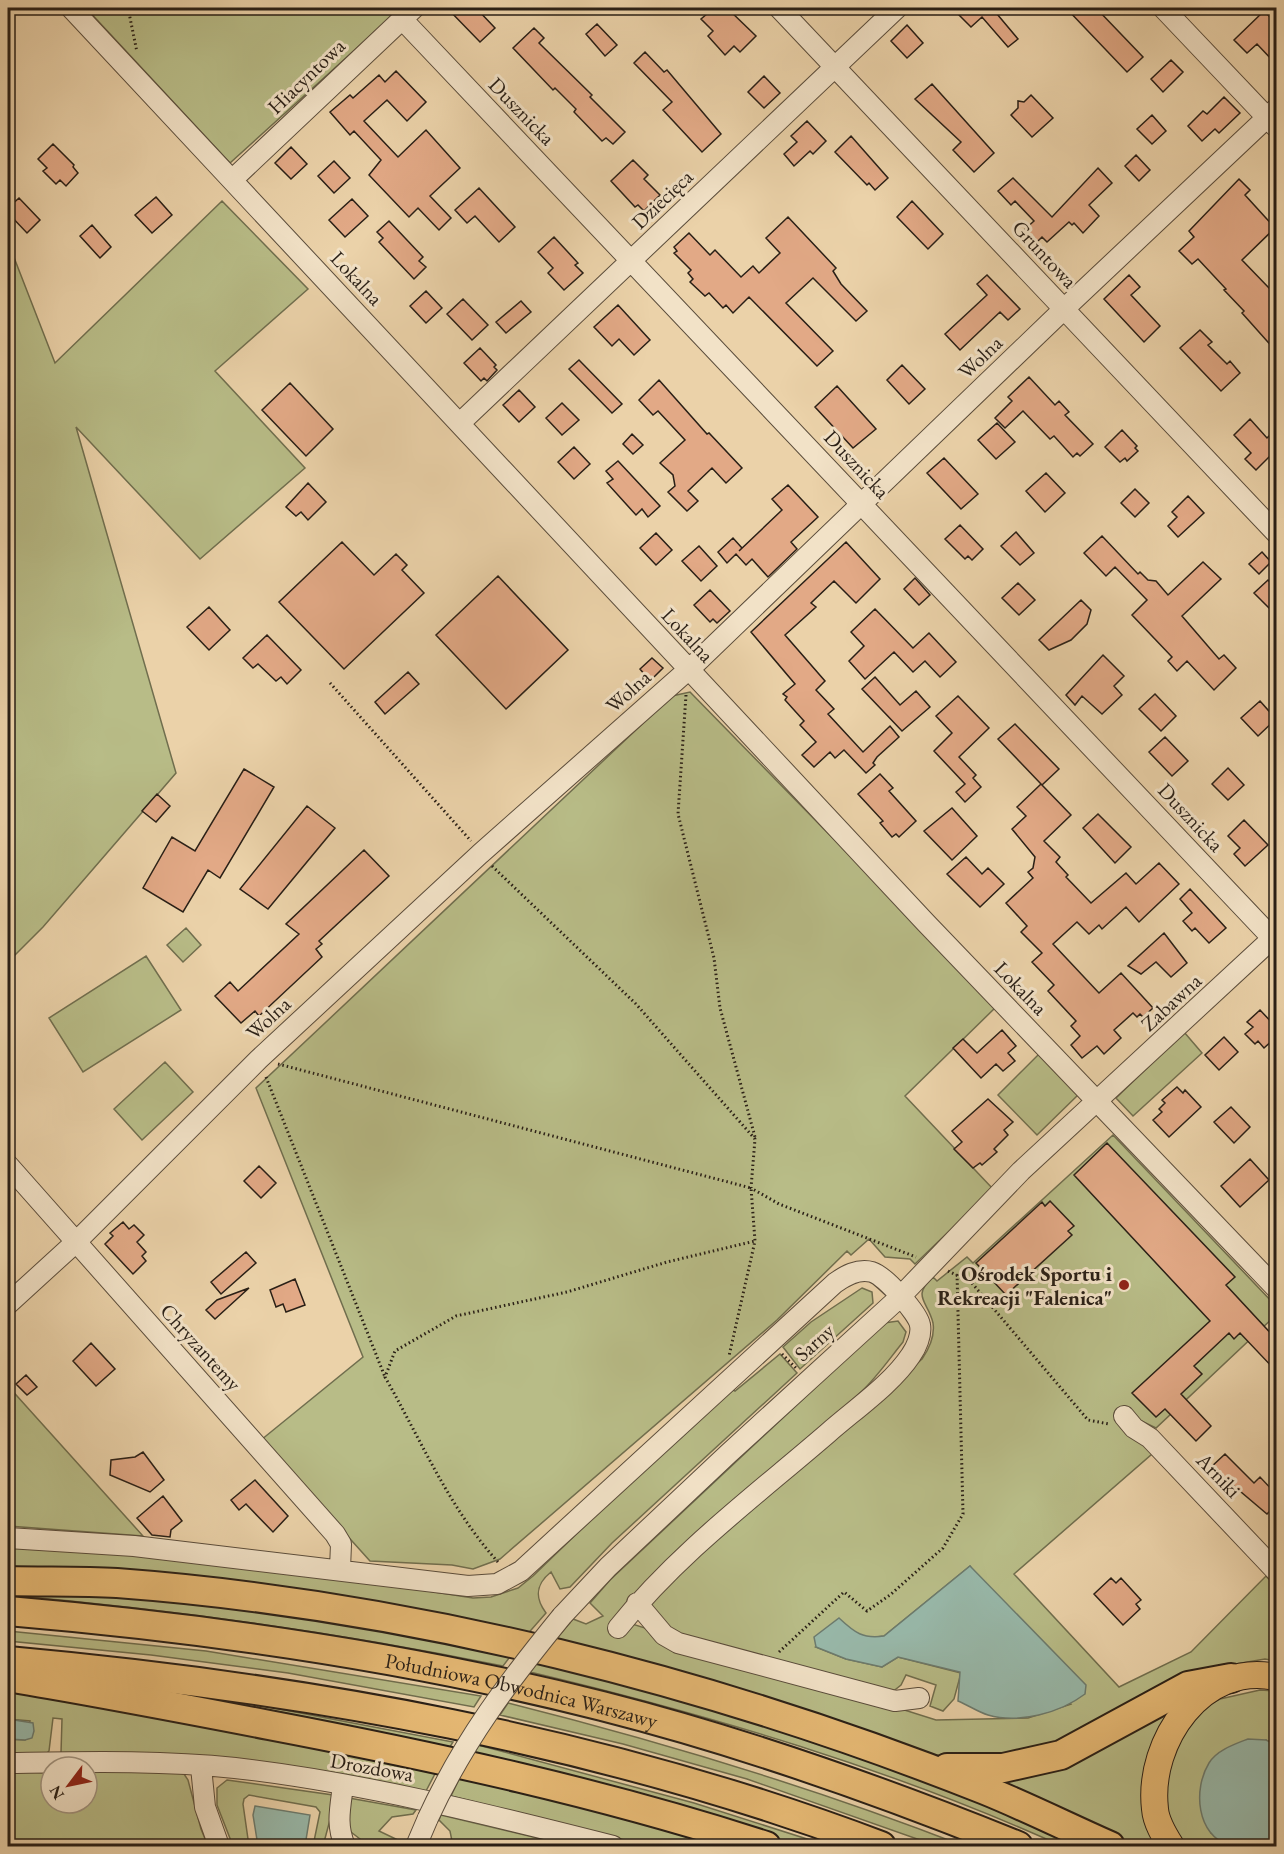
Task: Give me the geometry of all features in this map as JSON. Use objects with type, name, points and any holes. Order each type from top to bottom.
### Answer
[{"type":"highway","points":[[8,1581],[116,1583],[338,1610],[442,1629],[624,1670],[861,1743],[988,1792],[1110,1846]]},
{"type":"highway","name":"Południowa Obwodnica Warszawy","points":[[8,1611],[141,1623],[273,1640],[404,1662],[559,1696],[666,1724],[787,1760],[889,1796],[1018,1846]]},
{"type":"highway","points":[[8,1661],[209,1682],[336,1701],[459,1724],[688,1782],[881,1846]]},
{"type":"highway","points":[[8,1678],[129,1697],[400,1750],[546,1783],[756,1844]]},
{"type":"highway","points":[[918,1764],[963,1770],[1003,1768],[1061,1755],[1188,1686],[1231,1678]]},
{"type":"main road","points":[[1171,1846],[1162,1831],[1155,1810],[1155,1777],[1162,1748],[1173,1725],[1193,1702],[1231,1678],[1276,1677]]},
{"type":"street","name":"Lokalna","points":[[71,8],[688,670],[1276,1288]]},
{"type":"street","name":"Gruntowa","points":[[779,8],[1276,533]]},
{"type":"street","name":"Dziecięca","points":[[460,423],[897,8]]},
{"type":"street","points":[[1163,8],[1274,118]]},
{"type":"street","name":"Hiacyntowa","points":[[232,180],[408,13]]},
{"type":"street","name":"Dusznicka","points":[[408,13],[632,261],[1275,938]]},
{"type":"street","name":"Wolna","points":[[8,1304],[76,1242],[259,1059],[480,854],[688,670],[863,505],[1064,309],[1274,118]]},
{"type":"street","name":"Zabawna","points":[[1098,1102],[1275,938]]},
{"type":"street","name":"Sarny","points":[[416,1846],[441,1789],[482,1720],[510,1678],[561,1616],[608,1567],[694,1486],[900,1297],[1022,1171],[1098,1102]]},
{"type":"street","name":"Chryzantemy","points":[[8,1165],[335,1534],[341,1544],[340,1569]]},
{"type":"street","points":[[8,1538],[134,1546],[468,1586],[497,1584],[510,1578],[533,1560],[835,1283],[860,1271],[873,1272],[900,1297],[920,1322],[921,1330],[911,1355],[864,1402],[685,1553],[637,1604],[618,1628]]},
{"type":"street","name":"Arniki","points":[[1129,1422],[1150,1438],[1276,1571]]},
{"type":"street","points":[[637,1604],[664,1635],[678,1643],[896,1701],[919,1698]]},
{"type":"street","name":"Drozdowa","points":[[8,1763],[138,1762],[234,1768],[344,1786],[523,1823],[613,1846]]},
{"type":"street","points":[[201,1767],[205,1807],[219,1846]]},
{"type":"street","points":[[344,1786],[338,1831],[345,1846]]},
{"type":"path","points":[[128,8],[143,83]]},
{"type":"path","points":[[688,670],[678,814],[714,958],[720,1008],[755,1139],[751,1188],[755,1241],[727,1361]]},
{"type":"path","points":[[330,683],[480,854],[636,1004],[755,1139]]},
{"type":"path","points":[[259,1059],[751,1188],[779,1204],[923,1259]]},
{"type":"path","points":[[259,1059],[385,1377],[444,1488],[475,1537],[504,1568]]},
{"type":"path","points":[[385,1377],[395,1351],[456,1316],[567,1292],[667,1262],[755,1241]]},
{"type":"path","points":[[944,1270],[971,1282],[1088,1420],[1129,1422]]},
{"type":"path","points":[[765,1666],[844,1592],[867,1611],[891,1595],[943,1548],[963,1514],[957,1274]]},
{"type":"path","points":[[777,1348],[801,1374]]},
{"type":"green space","points":[[86,8],[401,8],[230,163]]},
{"type":"green space","points":[[222,201],[308,289],[215,371],[305,468],[200,559],[76,427],[176,773],[43,927],[8,962],[8,242],[55,363]]},
{"type":"green space","points":[[690,692],[997,1006],[905,1096],[993,1189],[915,1264],[910,1259],[885,1257],[869,1239],[851,1255],[847,1251],[777,1320],[500,1559],[473,1569],[452,1565],[370,1561],[261,1440],[363,1357],[256,1088],[672,696]]},
{"type":"green space","points":[[186,928],[201,945],[183,962],[167,945]]},
{"type":"green space","points":[[146,956],[181,1010],[83,1072],[49,1018]]},
{"type":"green space","points":[[1184,1032],[1202,1053],[1133,1116],[1116,1098]]},
{"type":"green space","points":[[1041,1052],[1080,1093],[1037,1135],[998,1095]]},
{"type":"green space","points":[[165,1062],[193,1092],[142,1140],[114,1109]]},
{"type":"green space","points":[[1113,1135],[1276,1306],[1276,1315],[1156,1428],[1133,1417],[1152,1454],[1014,1574],[1119,1687],[1191,1652],[1266,1576],[1276,1587],[1276,1661],[1265,1659],[1224,1666],[1055,1746],[969,1759],[935,1755],[894,1744],[552,1644],[573,1619],[586,1624],[603,1616],[590,1603],[610,1580],[884,1323],[898,1321],[906,1332],[903,1342],[873,1380],[832,1418],[710,1520],[652,1575],[626,1604],[632,1624],[936,1720],[1028,1718],[1071,1704],[970,1566],[884,1636],[868,1638],[857,1635],[816,1647],[846,1659],[882,1667],[898,1657],[961,1673],[954,1699],[943,1711],[930,1706],[936,1685],[906,1675],[901,1685],[891,1693],[687,1639],[665,1625],[656,1615],[651,1603],[661,1589],[922,1359],[933,1333],[931,1316],[922,1295],[926,1284],[933,1277],[937,1281],[967,1257],[973,1263]]},
{"type":"green space","points":[[862,1288],[872,1292],[873,1303],[800,1369],[783,1347],[811,1322]]},
{"type":"green space","points":[[780,1354],[797,1373],[612,1543],[570,1587],[560,1589],[551,1572],[542,1581],[538,1591],[540,1602],[546,1613],[525,1637],[193,1579],[8,1566],[8,1546],[156,1556],[306,1572],[473,1598],[491,1597],[518,1588],[533,1576],[656,1457],[733,1390],[735,1391]]},
{"type":"green space","points":[[8,1386],[143,1536],[8,1526]]},
{"type":"green space","points":[[8,1595],[139,1597],[303,1616],[512,1654],[503,1666],[256,1623]]},
{"type":"green space","points":[[8,1631],[206,1651],[481,1696],[474,1707],[288,1673],[151,1655],[8,1641]]},
{"type":"green space","points":[[538,1660],[751,1720],[896,1768],[1088,1846],[1062,1846],[932,1792],[800,1746],[665,1706],[530,1672]]},
{"type":"green space","points":[[8,1688],[50,1693],[437,1770],[426,1791],[99,1757],[99,1755],[61,1753],[62,1719],[53,1718],[49,1751],[45,1755],[8,1757],[8,1739],[25,1740],[30,1721],[8,1719]]},
{"type":"green space","points":[[1260,1690],[1276,1691],[1276,1745],[1266,1740],[1211,1833],[1230,1846],[1183,1846],[1167,1814],[1163,1768],[1200,1709],[1220,1699]]},
{"type":"green space","points":[[508,1703],[738,1767],[964,1846],[937,1846],[747,1779],[623,1744],[500,1715]]},
{"type":"green space","points":[[258,1705],[453,1742],[448,1750],[257,1710]]},
{"type":"green space","points":[[1174,1706],[1155,1736],[1144,1769],[1143,1793],[1159,1846],[1126,1846],[979,1778]]},
{"type":"green space","points":[[478,1745],[694,1803],[829,1846],[800,1846],[630,1794],[472,1755]]},
{"type":"green space","points":[[167,1770],[184,1774],[188,1780],[208,1846],[8,1846],[8,1771],[39,1772],[39,1815],[99,1815],[99,1772]]},
{"type":"green space","points":[[461,1775],[566,1801],[726,1846],[648,1846],[451,1796]]},
{"type":"green space","points":[[227,1780],[333,1795],[335,1801],[323,1846],[313,1846],[320,1812],[316,1807],[249,1795],[244,1799],[243,1804],[249,1846],[233,1846],[217,1805],[217,1788]]},
{"type":"green space","points":[[349,1798],[416,1810],[413,1814],[392,1817],[379,1831],[400,1841],[400,1846],[358,1846],[360,1839],[347,1829]]},
{"type":"green space","points":[[441,1815],[571,1846],[453,1846],[450,1831],[439,1820]]},
{"type":"shaded area","points":[[970,1566],[1086,1685],[1085,1694],[1064,1707],[1039,1715],[1000,1717],[984,1714],[958,1701],[960,1672],[898,1657],[882,1667],[846,1659],[816,1647],[814,1637],[839,1618],[850,1628],[865,1636],[884,1636]]},
{"type":"shaded area","points":[[8,1719],[33,1723],[32,1738],[8,1739]]},
{"type":"shaded area","points":[[1248,1739],[1266,1740],[1276,1745],[1276,1846],[1246,1848],[1230,1846],[1210,1832],[1204,1822],[1200,1798],[1201,1785],[1209,1763],[1221,1751]]},
{"type":"shaded area","points":[[255,1806],[310,1815],[305,1846],[258,1846],[253,1815]]},
{"type":"building","points":[[447,8],[476,8],[495,28],[480,42]]},
{"type":"building","points":[[714,8],[727,8],[756,36],[740,52],[734,46],[725,55],[708,36],[713,31],[701,19]]},
{"type":"building","points":[[952,8],[992,8],[1018,39],[1008,47],[982,17],[971,27]]},
{"type":"building","points":[[1066,8],[1096,8],[1143,57],[1127,72]]},
{"type":"building","points":[[1264,11],[1276,23],[1276,64],[1257,44],[1247,53],[1234,40]]},
{"type":"building","points":[[597,24],[617,45],[605,56],[586,34]]},
{"type":"building","points":[[907,25],[923,43],[907,58],[891,41]]},
{"type":"building","points":[[534,28],[544,38],[539,43],[592,95],[590,97],[625,132],[613,144],[606,138],[602,141],[574,112],[576,109],[555,88],[553,90],[513,48]]},
{"type":"building","points":[[645,52],[664,72],[667,70],[721,134],[702,152],[663,110],[672,102],[634,63]]},
{"type":"building","points":[[1171,60],[1183,72],[1163,92],[1151,79]]},
{"type":"building","points":[[396,71],[426,102],[407,121],[387,100],[364,121],[398,157],[426,130],[460,168],[430,196],[451,218],[439,230],[418,208],[409,217],[369,175],[381,160],[354,131],[350,135],[330,112],[350,95],[353,98],[379,75],[385,82]]},
{"type":"building","points":[[764,76],[780,93],[764,108],[748,92]]},
{"type":"building","points":[[932,84],[994,153],[974,172],[953,150],[961,142],[915,99]]},
{"type":"building","points":[[1031,95],[1053,118],[1032,137],[1011,115],[1018,108],[1018,101],[1024,102]]},
{"type":"building","points":[[1224,97],[1240,113],[1219,133],[1215,129],[1202,141],[1188,126],[1203,111],[1207,114]]},
{"type":"building","points":[[1152,115],[1166,131],[1152,144],[1137,129]]},
{"type":"building","points":[[807,121],[826,141],[813,154],[810,151],[794,166],[784,154],[797,142],[791,136]]},
{"type":"building","points":[[851,136],[888,178],[875,190],[869,183],[867,185],[835,152]]},
{"type":"building","points":[[53,144],[74,165],[78,173],[66,186],[60,180],[56,184],[43,171],[47,168],[38,159]]},
{"type":"building","points":[[291,147],[307,164],[291,179],[275,163]]},
{"type":"building","points":[[1136,155],[1150,170],[1139,181],[1125,166]]},
{"type":"building","points":[[633,160],[648,175],[644,179],[660,195],[644,211],[638,205],[635,207],[611,181]]},
{"type":"building","points":[[334,161],[350,178],[334,193],[318,176]]},
{"type":"building","points":[[1098,168],[1112,183],[1089,205],[1099,216],[1083,233],[1074,223],[1072,225],[1069,222],[1047,242],[1042,237],[1036,243],[1024,230],[1034,221],[1015,201],[1011,205],[998,191],[1013,178],[1052,217]]},
{"type":"building","points":[[1239,179],[1250,190],[1245,195],[1275,228],[1242,260],[1269,288],[1276,282],[1276,351],[1242,313],[1244,311],[1224,290],[1226,289],[1198,259],[1192,264],[1179,251],[1194,237],[1189,231]]},
{"type":"building","points":[[479,188],[515,227],[499,242],[475,216],[467,223],[455,210]]},
{"type":"building","points":[[156,197],[172,215],[152,233],[135,215]]},
{"type":"building","points":[[19,198],[40,220],[27,233],[8,213],[8,208]]},
{"type":"building","points":[[352,199],[368,216],[345,237],[329,220]]},
{"type":"building","points":[[912,201],[943,234],[928,249],[897,217]]},
{"type":"building","points":[[788,217],[836,268],[833,271],[841,284],[867,311],[856,321],[813,278],[786,303],[833,351],[817,366],[749,297],[733,313],[726,305],[723,308],[709,293],[705,296],[690,282],[693,279],[688,273],[691,270],[674,253],[677,251],[674,247],[689,233],[710,255],[715,250],[741,277],[753,266],[759,273],[780,253],[766,238]]},
{"type":"building","points":[[389,221],[423,257],[419,261],[426,267],[414,279],[379,242],[383,238],[377,232]]},
{"type":"building","points":[[92,225],[111,247],[100,258],[80,236]]},
{"type":"building","points":[[554,237],[578,263],[575,265],[583,273],[564,290],[548,273],[553,268],[538,252]]},
{"type":"building","points":[[987,275],[1020,309],[1008,320],[1000,312],[960,350],[945,334],[987,295],[977,284]]},
{"type":"building","points":[[1129,275],[1140,287],[1131,295],[1160,326],[1144,342],[1104,299]]},
{"type":"building","points":[[426,291],[442,308],[426,323],[410,306]]},
{"type":"building","points":[[463,299],[488,325],[472,340],[447,314]]},
{"type":"building","points":[[521,301],[531,312],[506,333],[496,322]]},
{"type":"building","points":[[618,305],[650,340],[634,355],[619,339],[612,346],[594,327]]},
{"type":"building","points":[[1200,330],[1212,342],[1208,345],[1227,364],[1230,361],[1240,373],[1221,391],[1180,348]]},
{"type":"building","points":[[480,348],[496,365],[494,367],[497,370],[487,381],[484,378],[481,381],[464,363]]},
{"type":"building","points":[[579,360],[622,404],[612,413],[569,369]]},
{"type":"building","points":[[902,365],[925,389],[909,404],[887,380]]},
{"type":"building","points":[[1029,377],[1055,405],[1059,401],[1069,412],[1065,415],[1093,444],[1080,456],[1077,453],[1073,457],[1054,436],[1050,439],[1023,411],[1005,428],[995,418],[1012,401],[1008,397]]},
{"type":"building","points":[[659,380],[707,434],[709,433],[742,468],[726,483],[712,468],[688,491],[698,501],[687,511],[668,492],[675,486],[673,475],[660,463],[685,440],[658,411],[653,415],[639,400]]},
{"type":"building","points":[[290,383],[333,429],[306,456],[262,410]]},
{"type":"building","points":[[837,386],[876,429],[853,448],[815,407]]},
{"type":"building","points":[[519,390],[535,407],[519,422],[503,405]]},
{"type":"building","points":[[562,403],[579,420],[562,435],[546,418]]},
{"type":"building","points":[[1250,419],[1267,438],[1276,429],[1276,450],[1256,470],[1245,459],[1251,453],[1234,435]]},
{"type":"building","points":[[997,423],[1015,442],[996,459],[978,440]]},
{"type":"building","points":[[1122,430],[1137,446],[1135,448],[1138,451],[1127,461],[1125,458],[1120,462],[1105,447]]},
{"type":"building","points":[[632,434],[643,445],[633,454],[623,444]]},
{"type":"building","points":[[574,447],[590,464],[574,479],[558,462]]},
{"type":"building","points":[[944,458],[978,494],[961,509],[927,473]]},
{"type":"building","points":[[618,461],[660,506],[648,517],[642,509],[636,515],[607,483],[613,479],[606,471]]},
{"type":"building","points":[[1046,473],[1065,493],[1045,512],[1026,491]]},
{"type":"building","points":[[308,483],[326,502],[308,520],[301,512],[296,516],[286,507]]},
{"type":"building","points":[[788,485],[818,517],[791,542],[797,549],[768,577],[752,559],[746,565],[736,554],[727,563],[718,552],[733,538],[742,548],[739,551],[782,510],[772,499]]},
{"type":"building","points":[[1135,489],[1149,503],[1135,517],[1121,503]]},
{"type":"building","points":[[1188,496],[1204,513],[1178,537],[1168,526],[1177,517],[1172,512]]},
{"type":"building","points":[[960,525],[983,549],[972,560],[968,556],[965,559],[945,539]]},
{"type":"building","points":[[1016,532],[1034,553],[1020,565],[1001,546]]},
{"type":"building","points":[[656,533],[672,550],[656,565],[640,548]]},
{"type":"building","points":[[1102,536],[1138,574],[1140,572],[1148,580],[1156,581],[1168,595],[1203,562],[1221,579],[1182,616],[1219,659],[1224,655],[1236,668],[1214,690],[1187,661],[1177,671],[1168,661],[1172,657],[1132,615],[1147,600],[1115,567],[1106,576],[1084,553]]},
{"type":"building","points":[[342,542],[374,575],[396,554],[407,565],[402,570],[424,593],[344,669],[279,602]]},
{"type":"building","points":[[846,542],[880,579],[856,603],[834,581],[811,603],[816,607],[785,635],[825,681],[816,690],[834,709],[828,714],[863,752],[890,726],[899,737],[877,757],[873,763],[875,765],[866,773],[844,750],[835,758],[830,752],[814,767],[802,755],[816,742],[800,725],[804,721],[785,700],[787,697],[783,694],[795,684],[751,632]]},
{"type":"building","points":[[699,546],[717,566],[701,581],[682,561]]},
{"type":"building","points":[[1262,552],[1271,562],[1259,574],[1249,564]]},
{"type":"building","points":[[498,576],[568,650],[506,709],[436,635]]},
{"type":"building","points":[[915,578],[930,595],[919,605],[904,589]]},
{"type":"building","points":[[1268,580],[1276,589],[1276,615],[1254,593]]},
{"type":"building","points":[[1018,583],[1035,600],[1019,615],[1002,598]]},
{"type":"building","points":[[710,590],[730,611],[717,623],[713,619],[710,622],[694,605]]},
{"type":"building","points":[[1081,600],[1091,610],[1087,624],[1071,640],[1049,650],[1039,640]]},
{"type":"building","points":[[209,607],[230,630],[209,650],[187,627]]},
{"type":"building","points":[[875,609],[913,648],[929,633],[956,662],[940,677],[925,661],[913,672],[894,652],[865,679],[849,661],[864,646],[851,632]]},
{"type":"building","points":[[267,635],[301,670],[287,684],[281,677],[276,681],[258,664],[253,668],[243,658]]},
{"type":"building","points":[[1103,655],[1124,676],[1114,686],[1122,695],[1102,714],[1082,696],[1075,705],[1066,695]]},
{"type":"building","points":[[652,658],[663,668],[650,681],[640,669]]},
{"type":"building","points":[[408,672],[419,684],[385,714],[375,702]]},
{"type":"building","points":[[875,677],[900,705],[916,691],[930,707],[902,731],[862,689]]},
{"type":"building","points":[[1155,694],[1176,716],[1161,731],[1139,709]]},
{"type":"building","points":[[958,696],[989,728],[959,757],[976,775],[973,778],[981,787],[965,802],[956,792],[965,784],[934,751],[952,733],[936,716]]},
{"type":"building","points":[[1260,701],[1276,719],[1258,736],[1241,718]]},
{"type":"building","points":[[1015,724],[1059,769],[1042,785],[1071,815],[1044,841],[1060,857],[1056,862],[1068,875],[1066,877],[1091,903],[1126,873],[1136,884],[1159,863],[1179,884],[1139,922],[1126,907],[1102,929],[1099,925],[1089,934],[1077,922],[1053,944],[1099,993],[1121,973],[1153,1008],[1143,1017],[1140,1014],[1137,1017],[1133,1013],[1114,1030],[1121,1038],[1104,1054],[1097,1046],[1082,1058],[1071,1045],[1080,1036],[1071,1026],[1076,1021],[1048,991],[1054,985],[1032,962],[1042,953],[1021,932],[1027,926],[1006,903],[1033,878],[1028,872],[1033,868],[1035,857],[1012,829],[1026,816],[1017,807],[1041,784],[998,739]]},
{"type":"building","points":[[1165,737],[1188,761],[1172,776],[1149,752]]},
{"type":"building","points":[[1228,768],[1244,785],[1228,800],[1212,784]]},
{"type":"building","points":[[244,769],[274,787],[220,878],[208,870],[183,912],[143,888],[172,837],[195,851]]},
{"type":"building","points":[[880,774],[893,788],[889,791],[916,821],[899,837],[896,834],[892,837],[880,823],[883,821],[858,794]]},
{"type":"building","points":[[157,794],[170,806],[156,822],[142,811]]},
{"type":"building","points":[[307,806],[335,828],[268,909],[240,889]]},
{"type":"building","points":[[952,808],[977,836],[952,860],[924,831]]},
{"type":"building","points":[[1098,814],[1131,847],[1115,863],[1083,828]]},
{"type":"building","points":[[1244,820],[1268,845],[1245,866],[1234,854],[1240,848],[1228,836]]},
{"type":"building","points":[[364,850],[389,876],[319,941],[322,944],[316,949],[322,957],[259,1016],[255,1011],[241,1023],[215,996],[230,982],[238,991],[299,934],[286,924]]},
{"type":"building","points":[[966,857],[982,874],[988,868],[1004,884],[980,907],[947,874]]},
{"type":"building","points":[[1190,889],[1226,928],[1209,943],[1195,928],[1192,931],[1183,921],[1192,913],[1180,899]]},
{"type":"building","points":[[1164,933],[1187,963],[1171,977],[1156,962],[1141,974],[1128,966]]},
{"type":"building","points":[[1260,1010],[1276,1027],[1276,1037],[1264,1048],[1258,1041],[1255,1044],[1245,1034],[1253,1027],[1247,1022]]},
{"type":"building","points":[[1002,1030],[1016,1046],[1008,1053],[1015,1061],[1003,1071],[996,1064],[981,1078],[953,1048],[963,1039],[977,1053]]},
{"type":"building","points":[[1224,1037],[1238,1052],[1219,1070],[1205,1055]]},
{"type":"building","points":[[1177,1087],[1183,1093],[1185,1090],[1201,1107],[1169,1137],[1153,1120],[1162,1112],[1159,1109],[1165,1103],[1162,1100]]},
{"type":"building","points":[[988,1099],[1013,1122],[1004,1130],[1008,1135],[994,1149],[997,1152],[982,1165],[980,1163],[973,1168],[954,1149],[962,1142],[952,1131]]},
{"type":"building","points":[[1231,1107],[1250,1127],[1234,1143],[1214,1122]]},
{"type":"building","points":[[1107,1143],[1235,1277],[1226,1285],[1276,1339],[1276,1371],[1240,1333],[1234,1339],[1229,1333],[1194,1366],[1202,1374],[1181,1394],[1211,1426],[1196,1441],[1165,1409],[1156,1417],[1132,1393],[1210,1321],[1074,1175]]},
{"type":"building","points":[[1250,1159],[1269,1180],[1240,1207],[1221,1186]]},
{"type":"building","points":[[259,1166],[276,1183],[261,1198],[244,1181]]},
{"type":"building","points":[[1050,1201],[1074,1226],[1068,1231],[1072,1235],[1006,1295],[976,1263],[1042,1202],[1045,1206]]},
{"type":"building","points":[[123,1222],[129,1229],[134,1225],[144,1235],[137,1242],[146,1252],[142,1256],[146,1261],[133,1274],[105,1244],[113,1236],[110,1233]]},
{"type":"building","points":[[246,1252],[256,1263],[221,1294],[211,1282]]},
{"type":"building","points":[[295,1279],[305,1305],[286,1312],[283,1304],[276,1307],[270,1290]]},
{"type":"building","points":[[249,1288],[215,1319],[206,1310],[217,1300]]},
{"type":"building","points":[[91,1343],[115,1369],[96,1386],[73,1361]]},
{"type":"building","points":[[26,1375],[37,1387],[27,1395],[16,1384]]},
{"type":"building","points":[[143,1452],[164,1480],[150,1492],[110,1475],[111,1460],[135,1457]]},
{"type":"building","points":[[1225,1454],[1254,1483],[1260,1477],[1276,1494],[1276,1505],[1267,1514],[1228,1481],[1225,1484],[1209,1469]]},
{"type":"building","points":[[255,1480],[288,1516],[273,1532],[246,1504],[239,1510],[231,1500]]},
{"type":"building","points":[[163,1496],[182,1521],[171,1530],[170,1537],[152,1535],[137,1518]]},
{"type":"building","points":[[1111,1578],[1116,1583],[1121,1578],[1141,1600],[1136,1604],[1140,1609],[1123,1625],[1094,1594]]},
{"type":"place","name":"Ośrodek Sportu i Rekreacji \"Falenica\"","points":[[1124,1285]]}]
